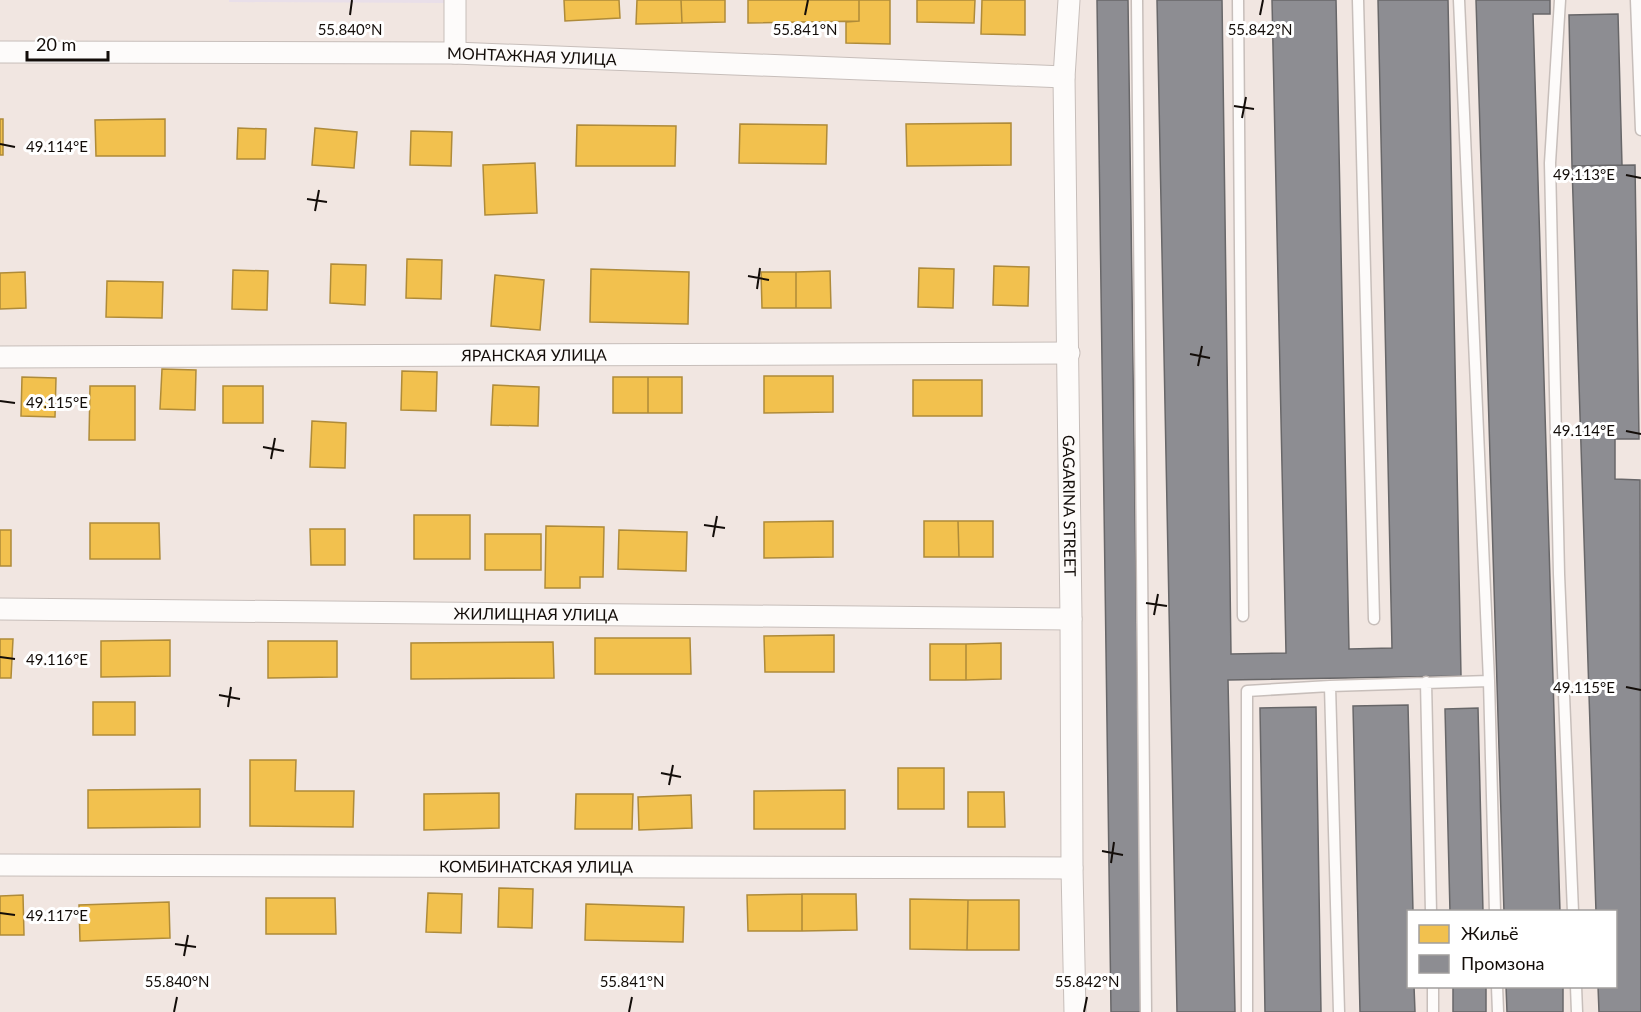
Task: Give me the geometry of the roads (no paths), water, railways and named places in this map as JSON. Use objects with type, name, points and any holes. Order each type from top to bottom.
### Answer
[{"type":"street","points":[[455,0],[455,53]]},
{"type":"street","name":"GAGARINA STREET","points":[[1069,0],[1064,77],[1075,1012]]},
{"type":"street","name":"МОНТАЖНАЯ УЛИЦА","points":[[0,52],[455,53],[1064,77]]},
{"type":"street","name":"ЯРАНСКАЯ УЛИЦА","points":[[0,357],[1069,353]]},
{"type":"street","name":"ЖИЛИЩНАЯ УЛИЦА","points":[[0,609],[1071,619]]},
{"type":"street","name":"КОМБИНАТСКАЯ УЛИЦА","points":[[0,865],[1072,868]]},
{"type":"lane","points":[[1137,0],[1146,1012]]},
{"type":"lane","points":[[1238,0],[1243,616]]},
{"type":"lane","points":[[1359,0],[1374,619]]},
{"type":"lane","points":[[1459,0],[1489,681],[1495,910]]},
{"type":"lane","points":[[1560,0],[1550,174],[1559,574],[1572,910]]},
{"type":"lane","points":[[1636,0],[1641,130]]},
{"type":"lane","points":[[1247,1012],[1247,691],[1489,681]]},
{"type":"lane","points":[[1426,682],[1431,910]]},
{"type":"lane","points":[[1330,686],[1339,1012]]},
{"type":"lane","points":[[1432,988],[1433,1012]]},
{"type":"lane","points":[[1497,988],[1498,1012]]},
{"type":"lane","points":[[1575,988],[1576,1012]]}]
